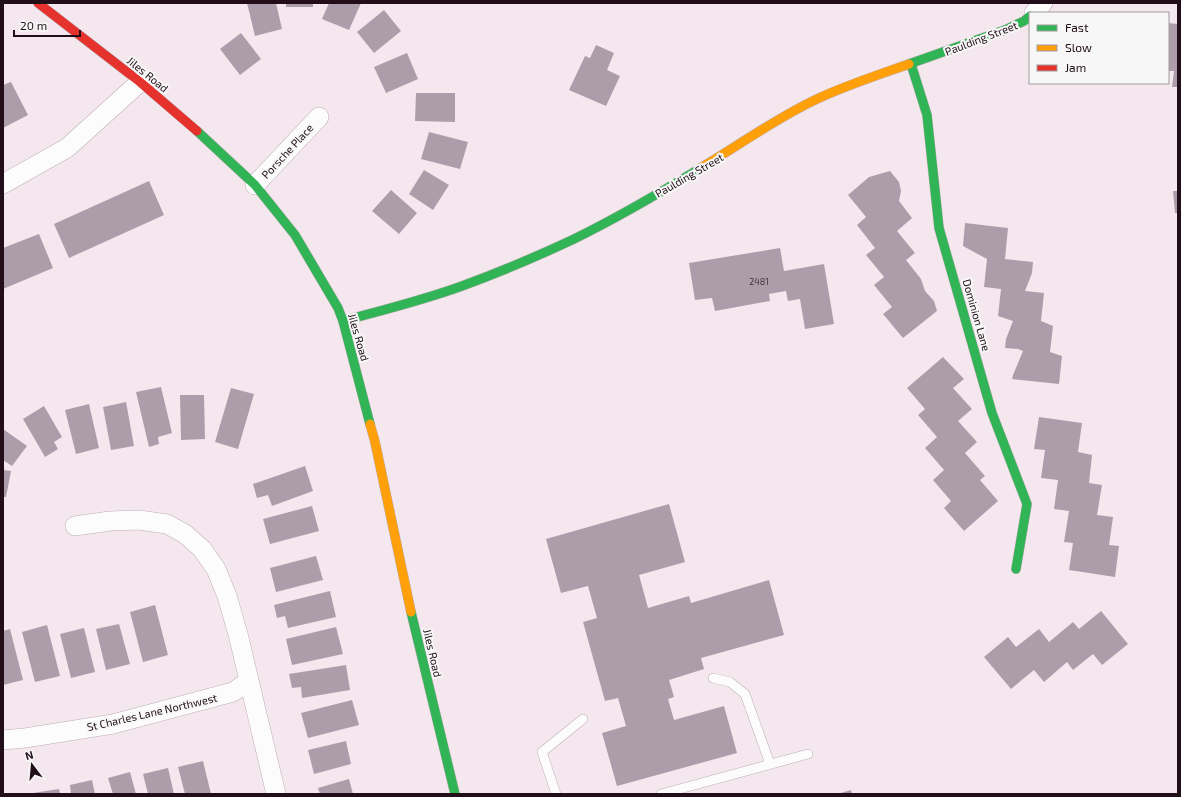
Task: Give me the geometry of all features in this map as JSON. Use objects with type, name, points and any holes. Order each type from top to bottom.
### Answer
[{"type":"street","name":"Jiles Road","points":[[38,3],[140,82],[204,137],[255,185],[295,235],[338,308],[343,321],[375,442],[414,626],[455,794]]},
{"type":"street","points":[[1035,12],[1043,3]]},
{"type":"street","name":"Paulding Street","points":[[343,321],[426,298],[462,286],[518,264],[574,239],[644,202],[725,154],[787,114],[817,99],[1005,30],[1024,21],[1029,17]]},
{"type":"street","name":"Dominion Lane","points":[[911,64],[927,116],[939,228],[992,413],[1027,504],[1016,569]]},
{"type":"street","points":[[3,184],[67,148],[140,82]]},
{"type":"street","name":"Porsche Place","points":[[255,185],[319,117]]},
{"type":"street","points":[[75,526],[110,521],[139,520],[167,524],[185,534],[202,549],[216,569],[227,596],[238,634],[276,794]]},
{"type":"street","name":"St Charles Lane Northwest","points":[[3,740],[113,724],[233,692],[249,681]]},
{"type":"lane","points":[[713,678],[730,682],[745,694],[770,764]]},
{"type":"lane","points":[[556,794],[542,752],[583,719]]},
{"type":"lane","points":[[661,794],[808,754]]},
{"type":"building","points":[[247,3],[276,3],[282,29],[255,36]]},
{"type":"building","points":[[286,3],[313,3],[313,7],[286,7]]},
{"type":"building","points":[[329,3],[361,3],[349,30],[322,19]]},
{"type":"building","points":[[384,10],[401,31],[374,53],[357,32]]},
{"type":"building","points":[[1169,23],[1178,24],[1178,87],[1172,87],[1174,71],[1169,71]]},
{"type":"building","points":[[241,33],[261,59],[240,75],[220,49]]},
{"type":"building","points":[[596,45],[614,53],[607,70],[620,76],[606,106],[569,90],[585,56],[590,58]]},
{"type":"building","points":[[407,53],[418,79],[386,93],[374,67]]},
{"type":"building","points":[[11,82],[28,115],[3,128],[3,85]]},
{"type":"building","points":[[416,93],[455,93],[455,122],[415,121]]},
{"type":"building","points":[[429,132],[468,142],[460,169],[421,159]]},
{"type":"building","points":[[424,170],[449,185],[433,210],[409,194]]},
{"type":"building","points":[[890,171],[899,182],[901,191],[899,201],[912,218],[897,231],[915,253],[906,260],[921,279],[925,291],[934,301],[937,311],[903,338],[883,314],[892,307],[874,285],[884,277],[866,255],[875,248],[857,225],[866,217],[848,195],[869,177]]},
{"type":"building","points":[[149,181],[164,215],[69,258],[54,224]]},
{"type":"building","points":[[391,190],[417,213],[399,234],[372,211]]},
{"type":"building","points":[[1173,191],[1178,191],[1178,213],[1175,213]]},
{"type":"building","points":[[965,223],[1008,228],[1005,259],[1033,262],[1032,273],[1025,291],[1044,293],[1041,321],[1053,326],[1050,352],[1062,356],[1059,384],[1012,379],[1023,351],[1005,348],[1006,339],[1013,321],[998,316],[1001,289],[984,287],[987,259],[963,246]]},
{"type":"building","points":[[39,234],[53,268],[3,289],[3,248]]},
{"type":"building","points":[[780,248],[784,271],[824,264],[834,324],[805,329],[800,299],[788,301],[786,291],[769,294],[770,301],[715,311],[712,298],[695,300],[689,263]]},
{"type":"building","points":[[943,357],[964,379],[953,388],[972,409],[958,421],[977,442],[965,453],[985,476],[980,480],[998,501],[964,531],[944,508],[951,501],[933,480],[944,470],[925,448],[937,437],[918,415],[925,409],[907,388]]},
{"type":"building","points":[[161,387],[172,433],[158,437],[159,444],[149,447],[136,392]]},
{"type":"building","points":[[231,388],[254,394],[238,449],[215,442]]},
{"type":"building","points":[[180,395],[204,395],[205,439],[181,440]]},
{"type":"building","points":[[126,402],[134,446],[111,450],[103,407]]},
{"type":"building","points":[[89,404],[99,448],[76,454],[65,410]]},
{"type":"building","points":[[44,406],[62,437],[54,442],[58,449],[45,457],[23,419]]},
{"type":"building","points":[[1039,417],[1082,423],[1078,452],[1092,455],[1089,483],[1102,485],[1097,515],[1113,517],[1109,545],[1119,546],[1115,577],[1069,570],[1073,543],[1064,542],[1069,511],[1054,509],[1058,480],[1041,478],[1045,450],[1034,449]]},
{"type":"building","points":[[3,429],[27,446],[12,466],[3,460]]},
{"type":"building","points":[[305,466],[313,491],[272,506],[268,495],[257,498],[253,484]]},
{"type":"building","points":[[3,470],[11,471],[6,497],[3,497]]},
{"type":"building","points":[[669,504],[685,562],[639,575],[648,608],[689,596],[691,603],[769,580],[784,635],[701,658],[704,669],[669,680],[674,697],[668,699],[674,720],[724,706],[737,753],[617,786],[602,733],[626,726],[618,698],[605,701],[583,622],[597,618],[588,586],[561,593],[546,539]]},
{"type":"building","points":[[312,506],[319,531],[270,544],[263,519]]},
{"type":"building","points":[[316,556],[323,580],[276,592],[270,568]]},
{"type":"building","points":[[330,591],[336,617],[288,628],[285,616],[277,618],[274,605]]},
{"type":"building","points":[[155,605],[168,655],[143,662],[130,612]]},
{"type":"building","points":[[1101,611],[1128,644],[1102,665],[1093,654],[1073,670],[1067,662],[1044,682],[1034,670],[1011,689],[984,657],[1008,637],[1016,647],[1039,629],[1049,642],[1073,622],[1079,629]]},
{"type":"building","points":[[119,624],[130,664],[106,670],[96,629]]},
{"type":"building","points":[[47,625],[60,676],[35,682],[22,632]]},
{"type":"building","points":[[336,627],[343,654],[292,665],[286,639]]},
{"type":"building","points":[[84,628],[95,672],[71,678],[60,634]]},
{"type":"building","points":[[10,629],[23,680],[3,685],[3,631]]},
{"type":"building","points":[[346,665],[350,690],[302,698],[301,687],[292,688],[289,674]]},
{"type":"building","points":[[352,700],[359,725],[308,738],[301,713]]},
{"type":"building","points":[[346,741],[351,764],[314,774],[308,750]]},
{"type":"building","points":[[203,761],[211,794],[185,794],[178,767]]},
{"type":"building","points":[[168,768],[174,794],[148,794],[143,774]]},
{"type":"building","points":[[130,772],[136,794],[113,794],[108,778]]},
{"type":"building","points":[[349,779],[353,794],[320,794],[318,788]]},
{"type":"building","points":[[92,780],[95,794],[71,794],[70,785]]},
{"type":"building","points":[[59,789],[60,794],[33,794],[33,793]]},
{"type":"building","points":[[851,790],[852,794],[837,794]]},
{"type":"traffic: fast","points":[[909,64],[1005,30],[1024,21],[1029,17]]},
{"type":"traffic: fast","points":[[911,64],[927,115],[939,228],[992,413],[1027,504],[1016,569]]},
{"type":"traffic: fast","points":[[197,131],[255,185],[295,235],[338,308],[343,321],[370,424]]},
{"type":"traffic: fast","points":[[343,321],[448,291],[533,258],[606,223],[699,169]]},
{"type":"traffic: fast","points":[[411,612],[455,794]]},
{"type":"traffic: slow","points":[[699,169],[772,123],[817,99],[863,80],[909,64]]},
{"type":"traffic: slow","points":[[370,424],[411,612]]},
{"type":"traffic: jam","points":[[38,3],[140,82],[197,131]]}]
